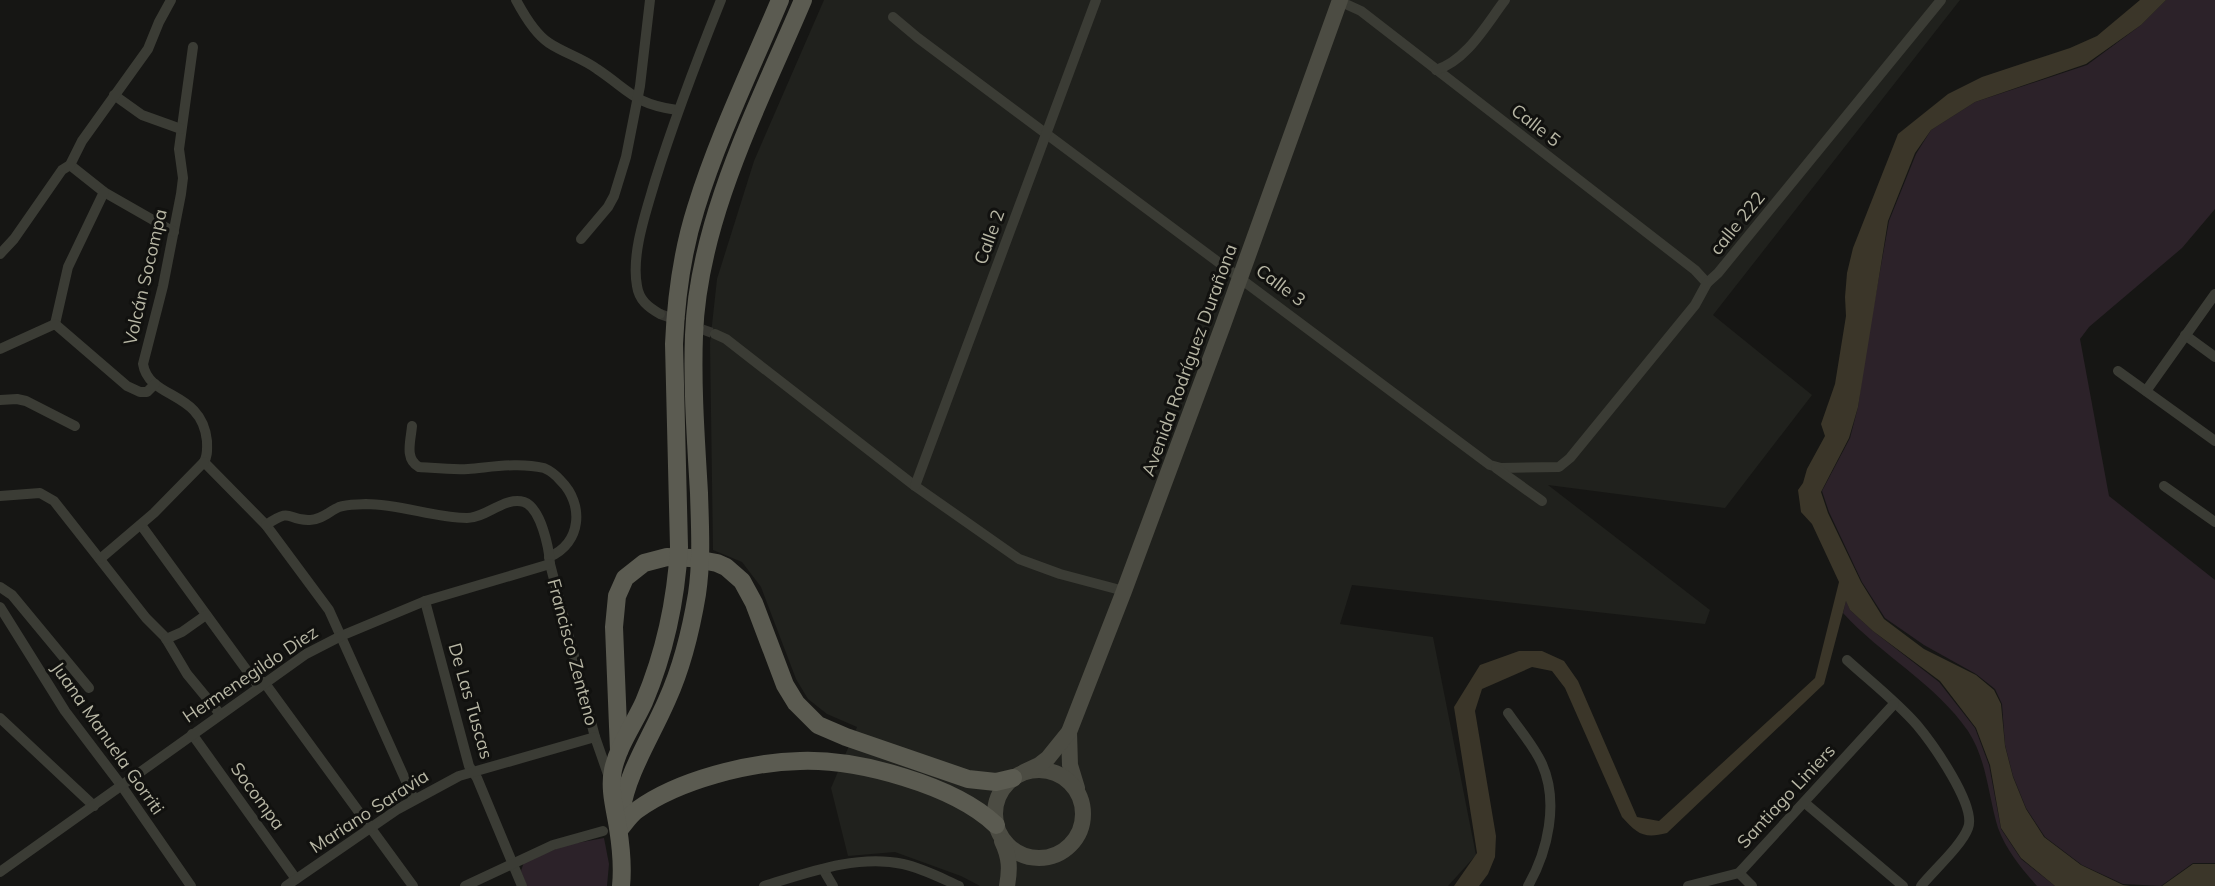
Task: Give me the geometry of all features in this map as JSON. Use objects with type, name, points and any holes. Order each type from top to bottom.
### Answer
[{"type":"main road","points":[[621,886],[622,860],[611,830],[613,771],[618,752],[645,699],[664,645],[678,568],[674,344],[675,315],[683,263],[696,208],[709,169],[780,0]]},
{"type":"main road","points":[[611,830],[627,784],[668,698],[690,630],[701,541],[694,347],[700,285],[710,233],[721,196],[803,0]]},
{"type":"main road","name":"Avenida Rodríguez Durañona","points":[[1069,732],[1241,277],[1340,1]]},
{"type":"main road","points":[[618,752],[614,627],[617,596],[625,578],[644,563],[667,557],[690,558],[717,563],[735,573],[742,582],[754,603],[785,685],[796,703],[818,725],[968,779],[996,782],[1037,770],[1050,771],[1062,776],[1079,796]]},
{"type":"main road","points":[[1008,886],[1009,859],[994,813],[997,800],[1002,789],[1018,775],[1048,758],[1069,732]]},
{"type":"main road","points":[[1008,886],[1023,870],[1066,850],[1074,841],[1083,819],[1083,807],[1070,765],[1069,732]]},
{"type":"main road","points":[[611,830],[658,797],[688,785],[765,764],[825,762],[867,768],[926,785],[960,799],[978,809],[998,830],[1008,846],[1019,854],[1044,859]]},
{"type":"street","points":[[0,254],[14,239],[62,170],[70,165],[82,141],[148,49],[171,0]]},
{"type":"street","points":[[516,0],[539,35],[547,42],[596,68],[638,99],[655,107],[677,110]]},
{"type":"street","points":[[581,239],[608,207],[626,157],[638,99],[650,0]]},
{"type":"street","points":[[660,314],[648,307],[637,286],[643,218],[677,110],[721,0]]},
{"type":"street","name":"Calle 2","points":[[915,485],[1096,0]]},
{"type":"street","points":[[1436,70],[1447,67],[1460,57],[1505,0]]},
{"type":"street","name":"calle 222","points":[[1490,465],[1501,468],[1559,467],[1570,458],[1695,305],[1707,283],[1718,273],[1941,0]]},
{"type":"street","name":"Calle 5","points":[[1340,1],[1361,10],[1695,270],[1707,283]]},
{"type":"street","name":"Calle 3","points":[[893,17],[1490,465],[1542,501]]},
{"type":"street","name":"Volcán Socompa","points":[[155,384],[146,373],[144,363],[183,183],[179,149],[193,47]]},
{"type":"street","points":[[114,95],[142,115],[181,130]]},
{"type":"street","points":[[70,165],[104,192],[173,232]]},
{"type":"street","points":[[55,324],[68,267],[104,192]]},
{"type":"street","points":[[2147,391],[2215,294]]},
{"type":"street","points":[[0,349],[55,324]]},
{"type":"street","points":[[55,324],[127,386],[147,392],[155,384],[190,407],[203,421],[207,450],[204,462],[141,525],[100,559]]},
{"type":"street","points":[[715,334],[726,339],[915,485],[1020,559],[1060,574],[1124,591]]},
{"type":"street","points":[[2185,335],[2215,357]]},
{"type":"street","points":[[2118,371],[2215,440]]},
{"type":"street","points":[[0,400],[22,400],[75,426]]},
{"type":"street","points":[[412,426],[409,457],[419,467],[457,469],[506,465],[535,467],[553,472],[572,494],[578,519],[575,532],[550,561]]},
{"type":"street","points":[[204,462],[266,525],[319,595],[341,636],[414,799]]},
{"type":"street","points":[[2164,486],[2215,522]]},
{"type":"street","points":[[0,496],[40,493],[50,497],[146,618],[166,639],[187,674],[220,714]]},
{"type":"street","name":"Francisco Zenteno","points":[[266,525],[284,515],[311,520],[346,505],[370,504],[466,518],[511,502],[525,502],[539,519],[548,546],[602,764],[612,785]]},
{"type":"street","points":[[141,525],[206,615],[413,886]]},
{"type":"street","name":"Hermenegildo Diez","points":[[0,872],[306,654],[341,636],[425,601],[550,561]]},
{"type":"street","points":[[0,587],[12,595],[89,688]]},
{"type":"street","name":"De Las Tuscas","points":[[425,601],[472,771],[522,886]]},
{"type":"street","name":"Juana Manuela Gorriti","points":[[0,607],[65,711],[121,785],[191,886]]},
{"type":"street","points":[[166,639],[182,632],[206,615]]},
{"type":"street","points":[[1847,660],[1917,725],[1955,781],[1965,801],[1970,819],[1964,837],[1921,886]]},
{"type":"street","name":"Santiago Liniers","points":[[1688,886],[1739,873],[1894,704]]},
{"type":"street","points":[[1508,713],[1543,766],[1550,796],[1548,833],[1535,874],[1528,886]]},
{"type":"street","points":[[0,718],[94,806]]},
{"type":"street","name":"Socompa","points":[[192,734],[296,879]]},
{"type":"street","name":"Mariano Saravia","points":[[286,886],[414,799],[472,771],[595,737]]},
{"type":"street","points":[[1805,803],[1903,886]]},
{"type":"street","points":[[465,886],[569,839],[611,830]]},
{"type":"street","points":[[764,886],[824,869],[877,862],[901,863],[959,886]]},
{"type":"street","points":[[824,869],[833,886]]},
{"type":"street","points":[[1739,873],[1752,886]]},
{"type":"shaded area","points":[[824,0],[1960,0],[1713,315],[1812,395],[1725,508],[1548,485],[1710,610],[1705,624],[1352,585],[1340,624],[1433,637],[1476,855],[1448,886],[980,886],[961,876],[895,852],[848,856],[831,788],[857,727],[827,714],[808,699],[796,679],[761,587],[742,562],[713,550],[710,343],[717,279],[754,161]]},
{"type":"shaded area","points":[[2140,0],[2166,0],[2141,25],[2086,64],[1975,102],[1931,130],[1915,153],[1888,221],[1858,407],[1849,438],[1821,492],[1828,513],[1861,582],[1884,619],[1924,649],[1976,675],[1994,690],[2001,704],[2005,746],[2013,777],[2026,809],[2044,837],[2081,865],[2130,886],[2055,886],[2021,858],[2001,828],[1990,765],[1976,728],[1940,681],[1873,631],[1850,610],[1846,601],[1824,684],[1667,833],[1642,834],[1622,817],[1565,688],[1552,671],[1532,667],[1482,689],[1475,711],[1496,836],[1495,857],[1479,886],[1454,886],[1477,853],[1454,707],[1480,665],[1519,651],[1542,651],[1564,661],[1578,681],[1637,817],[1659,821],[1815,678],[1839,582],[1812,524],[1801,512],[1798,490],[1825,436],[1821,424],[1835,384],[1846,316],[1847,273],[1853,248],[1898,134],[1948,94],[1982,77],[2070,48],[2097,36]]},
{"type":"shaded area","points":[[2166,0],[2215,0],[2215,209],[2182,248],[2089,327],[2080,339],[2109,496],[2215,580],[2215,863],[2193,863],[2161,886],[2123,884],[2082,865],[2045,837],[2026,808],[2013,776],[2005,745],[2002,704],[1995,689],[1976,674],[1924,645],[1885,618],[1862,582],[1822,491],[1850,438],[1858,407],[1889,221],[1916,154],[1931,130],[1975,102],[2087,65],[2141,25]]},
{"type":"shaded area","points":[[1846,600],[1850,610],[1873,631],[1939,682],[1975,728],[1989,765],[2001,829],[2021,859],[2055,886],[2037,886],[2005,844],[1998,828],[1979,754],[1968,731],[1940,698],[1843,613]]},
{"type":"shaded area","points":[[604,838],[609,864],[607,886],[527,886],[521,871],[524,862],[566,845]]},
{"type":"shaded area","points":[[2193,864],[2215,864],[2215,886],[2162,886]]},
{"type":"tunnel","points":[[660,314],[715,334]]}]
